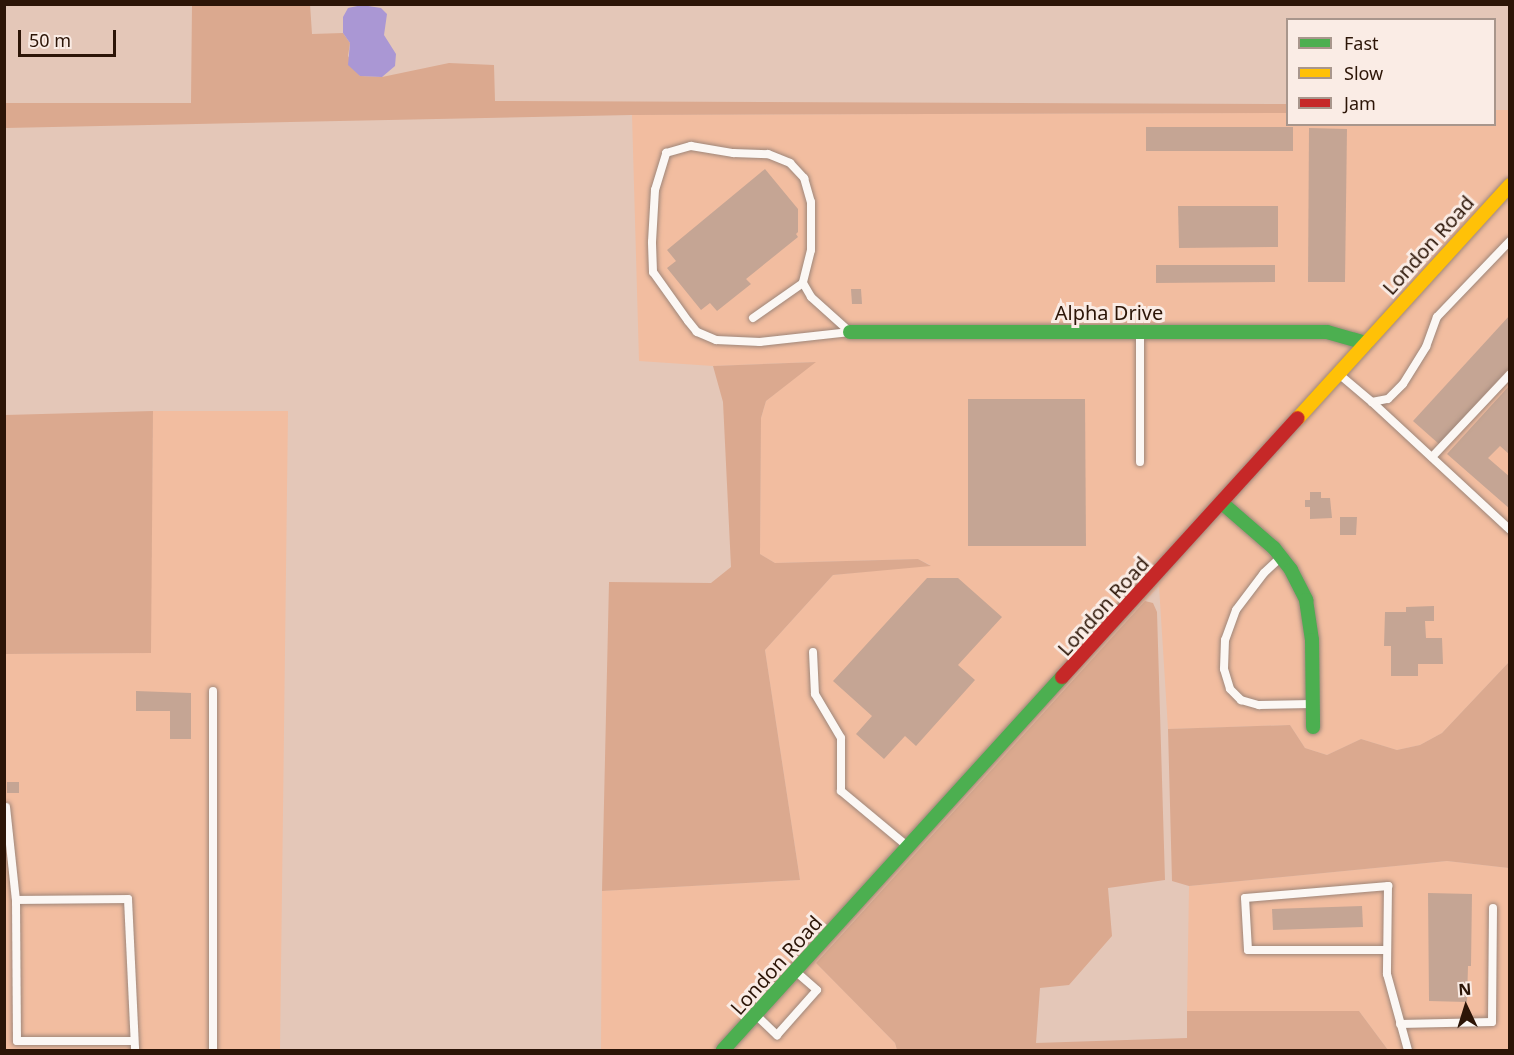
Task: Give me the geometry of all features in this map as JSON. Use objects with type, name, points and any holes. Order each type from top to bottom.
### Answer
[{"type":"street","name":"London Road","points":[[723,1050],[909,848],[1509,185]]},
{"type":"street","name":"Alpha Drive","points":[[850,332],[1327,332],[1366,343]]},
{"type":"street","points":[[1222,503],[1246,521],[1281,557],[1298,582],[1306,600],[1312,640],[1313,727]]},
{"type":"lane","points":[[753,318],[802,283],[811,250],[812,202],[804,178],[790,163],[768,154],[733,153],[691,146],[666,153],[655,190],[652,272],[697,332],[716,340],[760,342],[850,332]]},
{"type":"lane","points":[[1372,402],[1388,399],[1403,384],[1426,347],[1437,317],[1509,241]]},
{"type":"lane","points":[[802,283],[811,297],[850,332]]},
{"type":"lane","points":[[1140,331],[1140,462]]},
{"type":"lane","points":[[1338,374],[1372,402],[1509,530]]},
{"type":"lane","points":[[1432,457],[1509,374]]},
{"type":"lane","points":[[1281,557],[1264,573],[1236,610],[1225,640],[1224,669],[1230,689],[1240,700],[1259,705],[1312,704]]},
{"type":"lane","points":[[813,652],[816,694],[841,738],[841,791],[909,848]]},
{"type":"lane","points":[[213,691],[213,1050]]},
{"type":"lane","points":[[6,807],[16,900],[17,1041],[134,1041]]},
{"type":"lane","points":[[1385,950],[1248,950],[1245,898],[1388,886],[1386,974],[1408,1050]]},
{"type":"lane","points":[[16,900],[128,899],[135,1050]]},
{"type":"lane","points":[[1400,1024],[1492,1022],[1493,908]]},
{"type":"lane","points":[[756,1016],[777,1035],[817,990],[795,972]]},
{"type":"shaded area","points":[[310,4],[312,34],[343,33],[350,43],[348,56],[360,76],[382,77],[449,63],[494,65],[495,101],[1286,104],[1286,113],[632,115],[5,128],[4,103],[191,103],[192,5]]},
{"type":"shaded area","points":[[362,5],[381,8],[387,14],[384,35],[396,54],[395,66],[382,77],[360,76],[348,65],[350,43],[343,33],[343,17],[348,8]]},
{"type":"shaded area","points":[[1496,110],[1509,110],[1509,662],[1442,733],[1420,745],[1397,750],[1361,739],[1327,755],[1305,748],[1290,725],[1168,729],[1159,586],[816,963],[895,1043],[897,1050],[601,1050],[602,891],[800,880],[765,650],[833,575],[930,565],[918,559],[775,563],[760,554],[761,418],[766,401],[815,362],[713,366],[639,361],[632,115],[1286,113],[1286,126],[1496,126]]},
{"type":"shaded area","points":[[816,362],[766,401],[761,418],[760,554],[775,563],[918,559],[931,566],[833,575],[765,650],[800,880],[602,891],[609,582],[711,583],[731,567],[723,402],[713,366]]},
{"type":"shaded area","points":[[153,411],[288,411],[280,1050],[5,1050],[4,654],[150,653]]},
{"type":"shaded area","points":[[153,411],[151,653],[5,654],[5,415]]},
{"type":"shaded area","points":[[1145,601],[1153,603],[1157,612],[1165,880],[1108,888],[1112,936],[1069,985],[1040,988],[1036,1043],[1187,1038],[1187,1011],[1359,1011],[1388,1050],[897,1050],[895,1043],[816,963]]},
{"type":"shaded area","points":[[1509,662],[1509,868],[1447,861],[1189,886],[1172,881],[1168,729],[1290,725],[1305,748],[1327,755],[1361,739],[1397,750],[1420,745],[1442,733]]},
{"type":"shaded area","points":[[1447,861],[1509,868],[1509,1050],[1388,1050],[1359,1011],[1187,1011],[1189,886]]},
{"type":"building","points":[[1146,127],[1293,127],[1293,151],[1146,151]]},
{"type":"building","points":[[1309,128],[1347,129],[1345,282],[1308,282]]},
{"type":"building","points":[[765,169],[798,209],[798,232],[796,234],[798,237],[746,279],[751,284],[717,311],[710,303],[701,310],[667,268],[676,261],[667,250]]},
{"type":"building","points":[[1178,206],[1278,206],[1278,247],[1179,248]]},
{"type":"building","points":[[1156,265],[1275,265],[1275,282],[1156,283]]},
{"type":"building","points":[[851,289],[861,289],[862,304],[852,304]]},
{"type":"building","points":[[1510,315],[1510,367],[1439,444],[1413,421]]},
{"type":"building","points":[[1510,385],[1510,455],[1500,446],[1488,458],[1510,477],[1510,509],[1447,454]]},
{"type":"building","points":[[968,399],[1085,399],[1086,546],[968,546]]},
{"type":"building","points":[[1310,492],[1321,492],[1321,498],[1330,498],[1332,518],[1310,519],[1310,507],[1305,507],[1305,500],[1310,500]]},
{"type":"building","points":[[1340,517],[1357,517],[1356,535],[1340,535]]},
{"type":"building","points":[[927,578],[958,578],[1002,617],[958,665],[975,680],[916,746],[905,736],[884,759],[856,734],[872,716],[833,681]]},
{"type":"building","points":[[1434,606],[1434,621],[1425,621],[1426,638],[1442,638],[1443,664],[1418,664],[1418,676],[1391,676],[1391,646],[1384,646],[1385,612],[1406,612],[1406,607]]},
{"type":"building","points":[[136,691],[191,693],[191,739],[170,739],[170,711],[136,711]]},
{"type":"building","points":[[7,782],[19,782],[19,793],[7,793]]},
{"type":"building","points":[[1428,893],[1472,894],[1471,966],[1468,966],[1467,1002],[1429,1001]]},
{"type":"building","points":[[1362,906],[1363,927],[1273,930],[1272,909]]},
{"type":"traffic: fast","points":[[850,332],[1327,332],[1366,343]]},
{"type":"traffic: fast","points":[[1222,503],[1274,548],[1291,570],[1306,600],[1312,640],[1313,727]]},
{"type":"traffic: fast","points":[[723,1050],[1062,677]]},
{"type":"traffic: slow","points":[[1298,418],[1510,185]]},
{"type":"traffic: jam","points":[[1062,677],[1298,418]]}]
